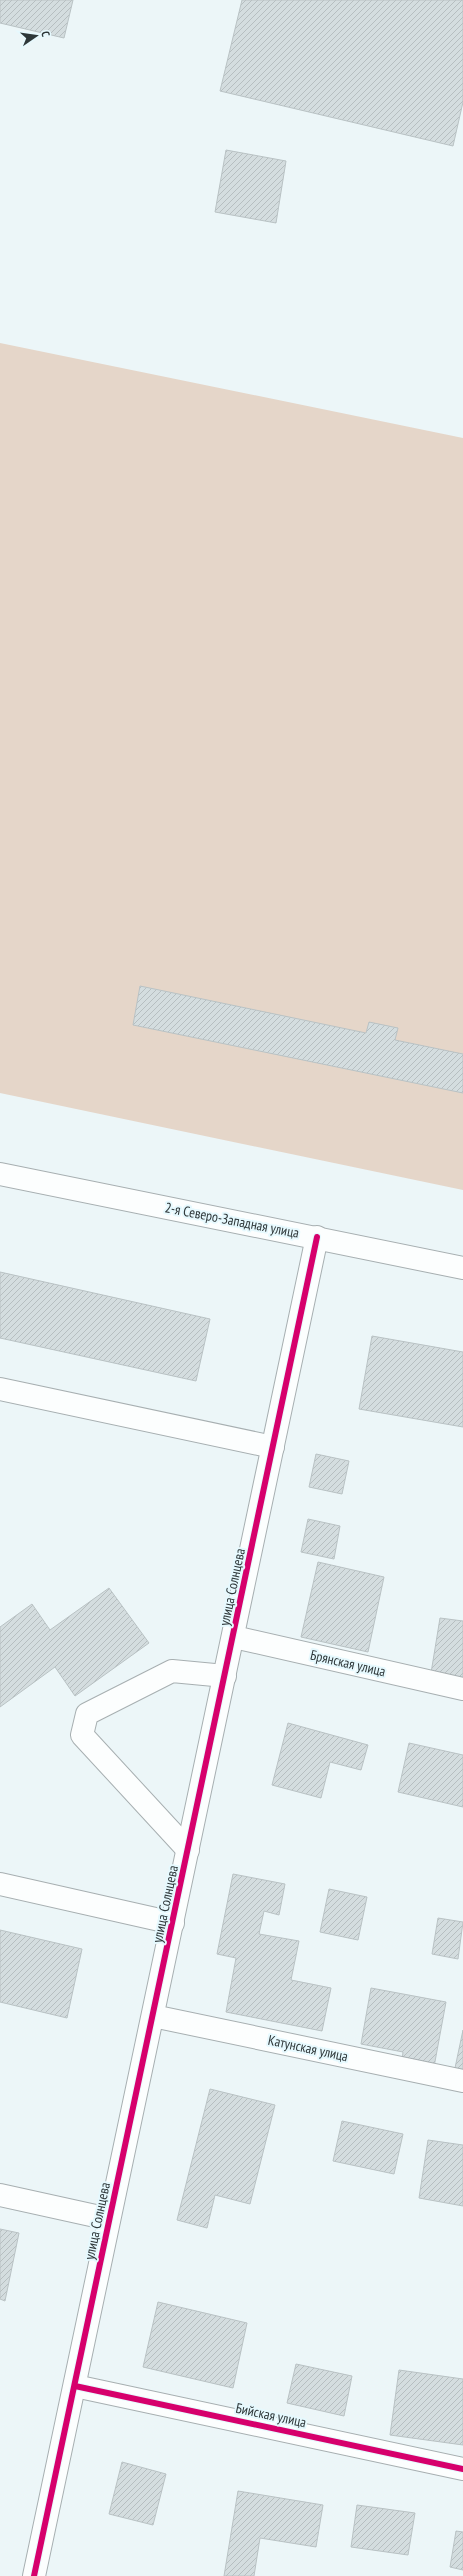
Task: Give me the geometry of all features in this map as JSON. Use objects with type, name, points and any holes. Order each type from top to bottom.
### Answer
[{"type":"street","name":"2-я Северо-Западная улица","points":[[0,1174],[317,1237],[463,1268]]},
{"type":"street","name":"улица Солнцева","points":[[34,2576],[234,1637],[317,1237]]},
{"type":"street","points":[[0,1389],[273,1447]]},
{"type":"street","name":"Брянская улица","points":[[234,1637],[463,1689]]},
{"type":"street","points":[[188,1850],[82,1735],[87,1714],[172,1671],[225,1676]]},
{"type":"street","points":[[0,1884],[173,1923]]},
{"type":"street","name":"Катунская улица","points":[[153,2016],[463,2081]]},
{"type":"street","points":[[0,2195],[109,2219]]},
{"type":"street","name":"Бийская улица","points":[[75,2386],[463,2469]]},
{"type":"shaded area","points":[[0,343],[463,438],[463,1190],[0,1093]]},
{"type":"building","points":[[0,0],[73,0],[64,38],[0,23]]},
{"type":"building","points":[[242,0],[463,0],[463,102],[453,146],[220,91]]},
{"type":"building","points":[[226,150],[286,161],[276,223],[215,212]]},
{"type":"building","points":[[140,986],[366,1033],[369,1022],[398,1028],[395,1040],[463,1054],[463,1093],[133,1025]]},
{"type":"building","points":[[0,1272],[210,1319],[196,1381],[0,1338]]},
{"type":"building","points":[[372,1336],[463,1352],[463,1427],[359,1409]]},
{"type":"building","points":[[316,1454],[349,1461],[342,1494],[309,1487]]},
{"type":"building","points":[[308,1519],[340,1526],[334,1559],[301,1552]]},
{"type":"building","points":[[318,1562],[384,1577],[368,1652],[301,1637]]},
{"type":"building","points":[[109,1588],[149,1643],[75,1696],[55,1667],[0,1707],[0,1627],[32,1604],[50,1630]]},
{"type":"building","points":[[440,1618],[463,1621],[463,1678],[431,1673]]},
{"type":"building","points":[[288,1723],[368,1745],[361,1770],[330,1762],[321,1798],[272,1785]]},
{"type":"building","points":[[409,1743],[463,1755],[463,1807],[398,1792]]},
{"type":"building","points":[[233,1874],[285,1884],[279,1915],[264,1911],[259,1934],[299,1941],[291,1980],[331,1988],[322,2031],[226,2012],[236,1958],[217,1954]]},
{"type":"building","points":[[329,1889],[367,1897],[358,1940],[320,1932]]},
{"type":"building","points":[[438,1918],[463,1922],[458,1959],[432,1954]]},
{"type":"building","points":[[0,1930],[82,1949],[67,2018],[0,2002]]},
{"type":"building","points":[[371,1988],[446,2002],[434,2067],[402,2061],[403,2052],[361,2044]]},
{"type":"building","points":[[463,2030],[463,2070],[455,2068]]},
{"type":"building","points":[[210,2089],[275,2105],[250,2204],[215,2195],[207,2228],[177,2220]]},
{"type":"building","points":[[342,2121],[403,2134],[394,2174],[333,2161]]},
{"type":"building","points":[[428,2140],[463,2145],[463,2206],[419,2198]]},
{"type":"building","points":[[0,2229],[19,2233],[5,2301],[0,2299]]},
{"type":"building","points":[[158,2302],[247,2323],[233,2388],[143,2367]]},
{"type":"building","points":[[296,2364],[352,2376],[344,2416],[287,2403]]},
{"type":"building","points":[[399,2370],[463,2379],[463,2445],[390,2435]]},
{"type":"building","points":[[122,2462],[166,2474],[153,2525],[109,2514]]},
{"type":"building","points":[[238,2491],[323,2505],[316,2547],[260,2538],[254,2576],[224,2576]]},
{"type":"building","points":[[357,2505],[415,2513],[408,2555],[351,2547]]},
{"type":"building","points":[[456,2531],[463,2532],[463,2570],[450,2567]]},
{"type":"cycle path","points":[[34,2576],[317,1237]]},
{"type":"cycle path","points":[[75,2386],[463,2469]]}]
